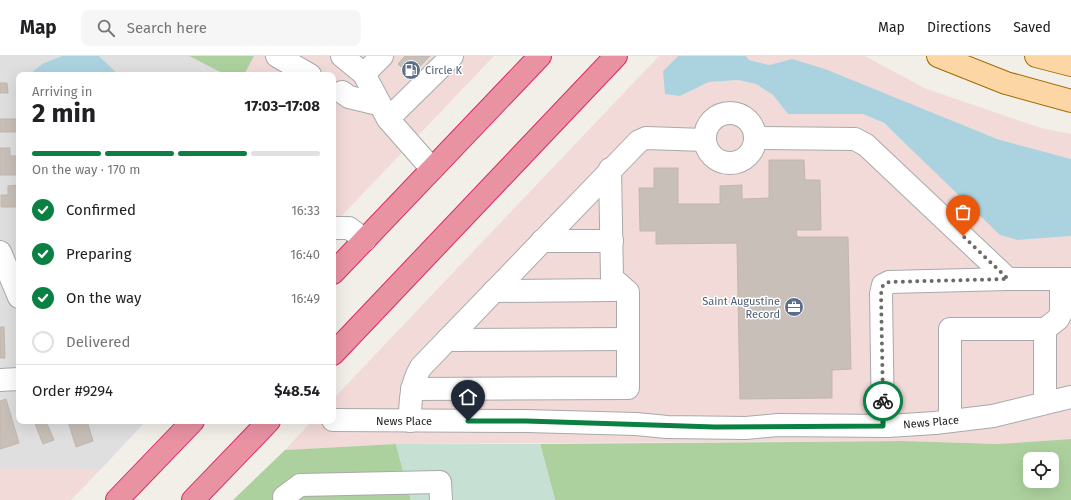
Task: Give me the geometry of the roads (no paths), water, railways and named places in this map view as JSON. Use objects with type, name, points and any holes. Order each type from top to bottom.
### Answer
[{"type":"highway","points":[[336,270],[540,56]]},
{"type":"highway","points":[[336,351],[616,56]]},
{"type":"highway","points":[[117,500],[190,424]]},
{"type":"highway","points":[[193,500],[266,424]]},
{"type":"main road","points":[[938,56],[1006,83],[1071,101]]},
{"type":"main road","points":[[1036,56],[1071,65]]},
{"type":"street","points":[[277,56],[305,72]]},
{"type":"street","points":[[342,56],[364,74],[383,111],[432,169]]},
{"type":"street","points":[[364,74],[382,56]]},
{"type":"street","points":[[383,111],[447,58]]},
{"type":"street","points":[[342,92],[349,97],[383,111]]},
{"type":"street","points":[[729,113],[744,117],[750,123],[755,138],[750,154],[743,159],[727,163],[712,155],[707,148],[705,140],[709,124],[714,118],[729,113]]},
{"type":"street","points":[[410,420],[412,389],[416,376],[421,367],[610,169],[639,141],[646,138],[705,140]]},
{"type":"street","points":[[755,138],[856,139],[866,145],[1008,279]]},
{"type":"street","points":[[412,389],[628,388],[628,292],[612,278],[610,169]]},
{"type":"street","points":[[336,228],[349,228],[365,240]]},
{"type":"street","points":[[542,241],[612,241]]},
{"type":"street","points":[[0,252],[16,290]]},
{"type":"street","points":[[883,426],[881,294],[883,285],[889,282],[1066,279],[1061,313],[1058,319],[1045,329],[950,329],[950,421]]},
{"type":"street","points":[[494,291],[614,290],[620,284]]},
{"type":"street","points":[[1045,329],[1045,402]]},
{"type":"street","points":[[447,340],[628,339]]},
{"type":"street","points":[[0,380],[16,379]]},
{"type":"street","name":"News Place","points":[[336,420],[526,421],[722,428],[778,425],[883,426],[994,416],[1045,402],[1071,397]]},
{"type":"street","points":[[287,500],[284,497],[300,484],[440,482],[441,500]]},
{"type":"water","points":[[62,56],[99,56],[116,72],[33,72],[44,63]]},
{"type":"water","points":[[678,56],[746,56],[749,60],[769,65],[792,59],[825,69],[997,139],[1071,159],[1071,236],[1018,240],[1000,235],[884,123],[863,114],[788,114],[773,95],[756,84],[738,80],[709,82],[680,96],[665,94],[663,71]]},
{"type":"place","name":"Circle K","points":[[411,70]]},
{"type":"place","name":"Saint Augustine Record","points":[[794,307]]}]
